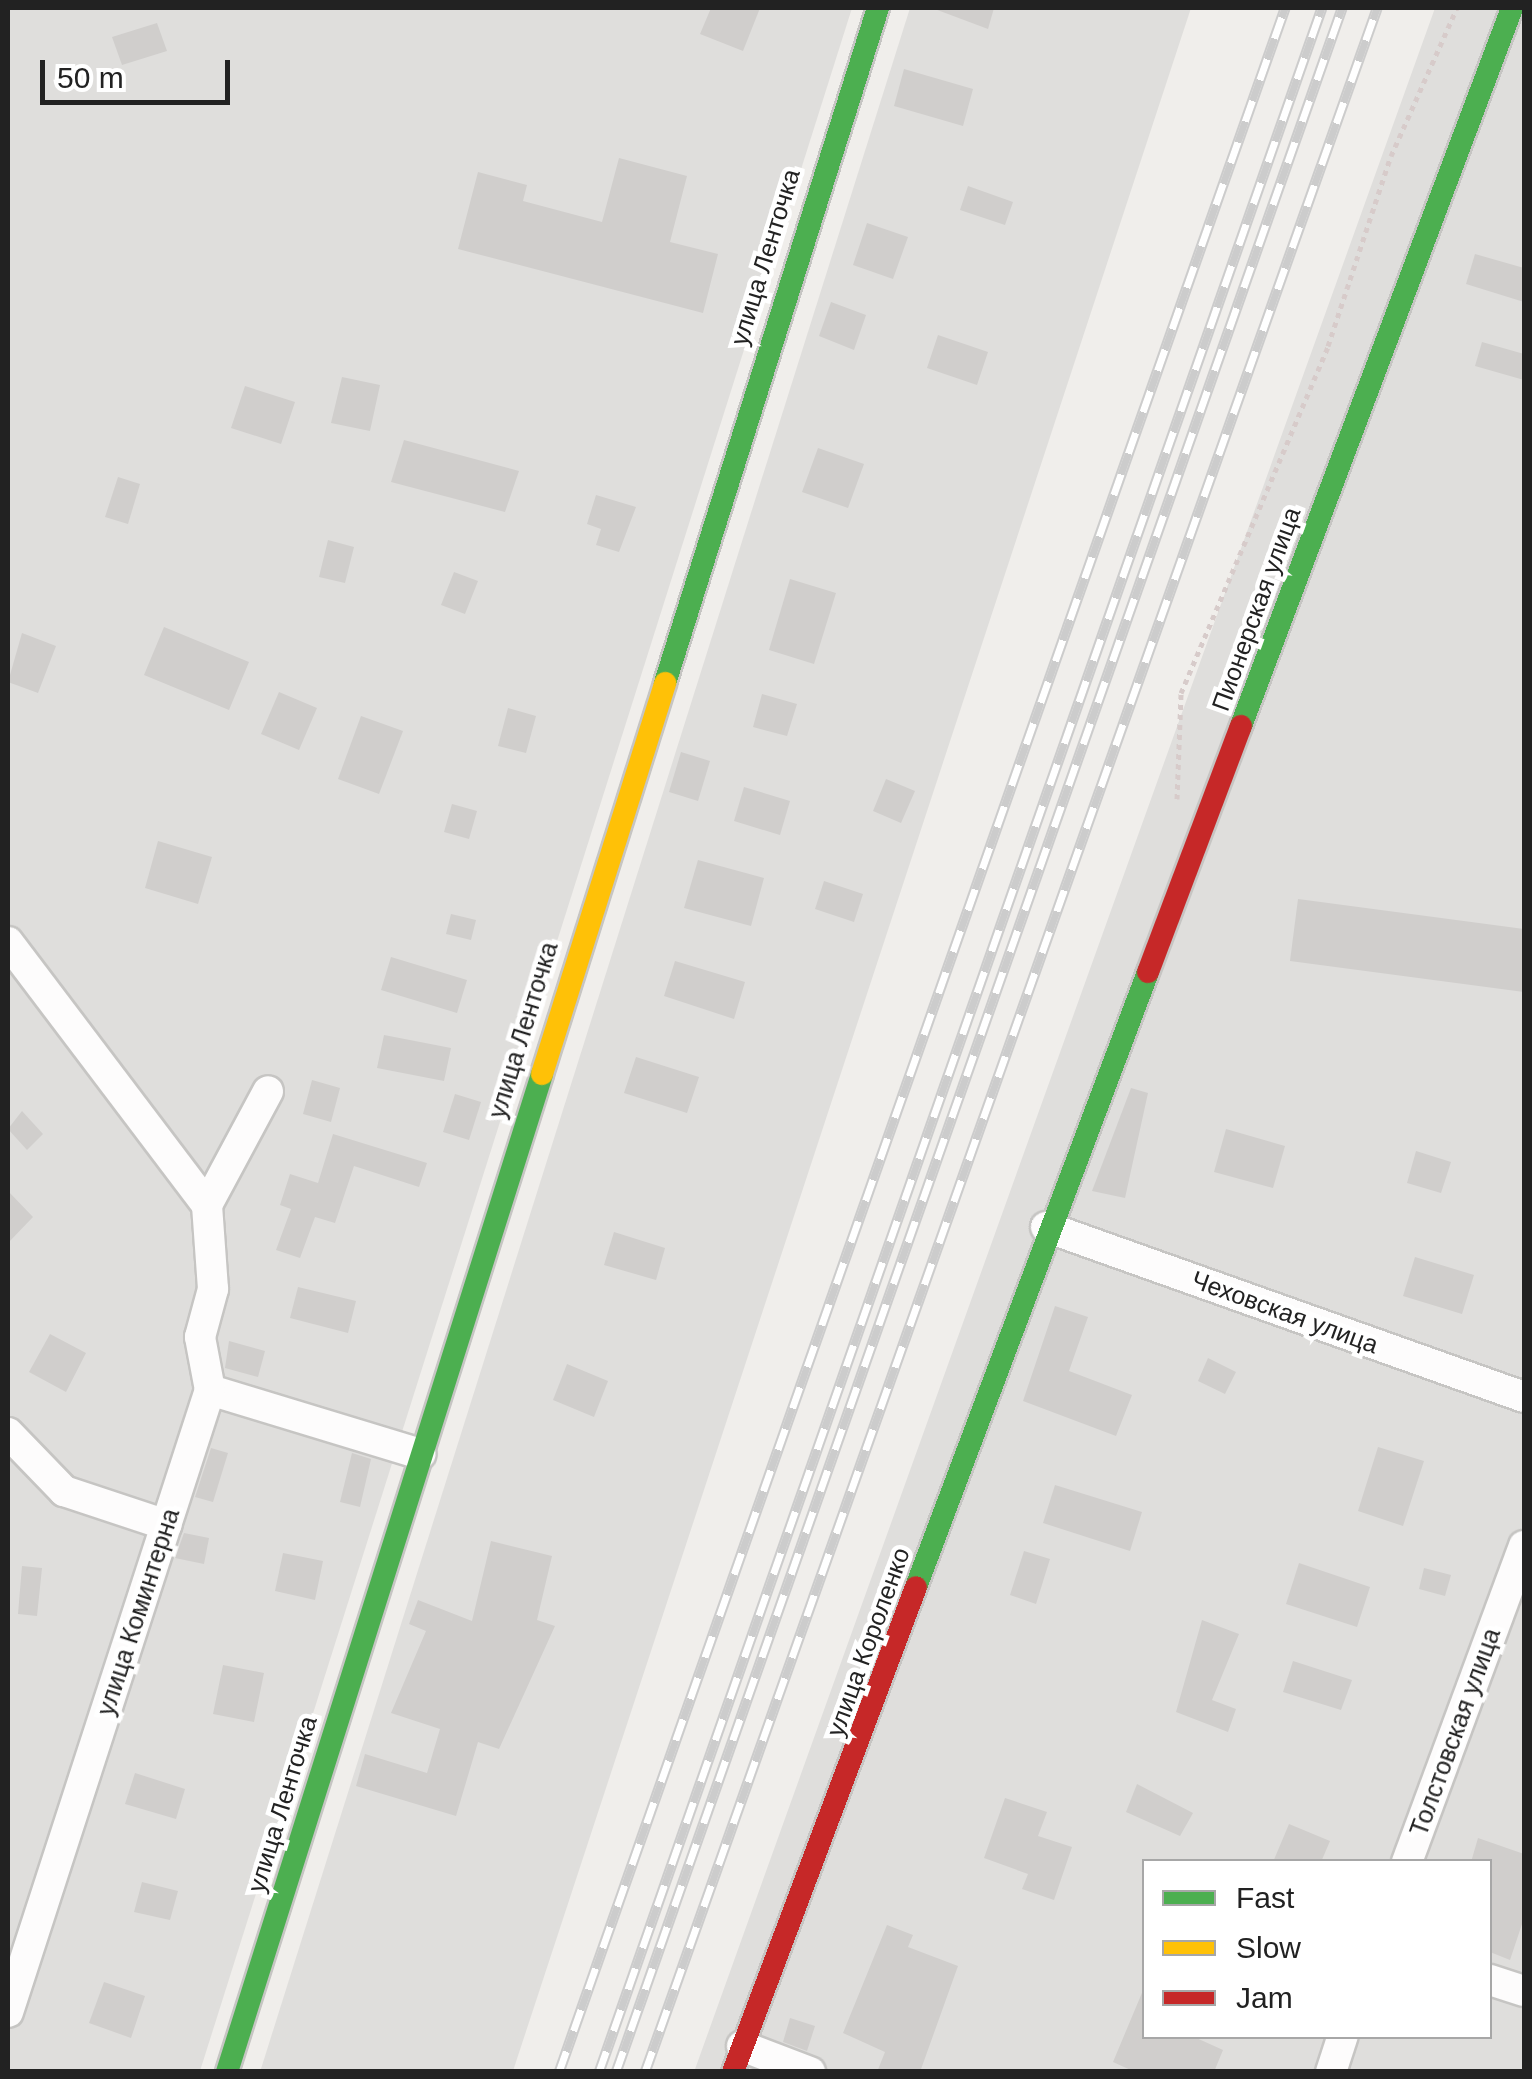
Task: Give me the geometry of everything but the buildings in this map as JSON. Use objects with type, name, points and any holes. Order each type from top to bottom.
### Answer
[{"type":"street","name":"улица Ленточка","points":[[227,2072],[878,8]]},
{"type":"street","name":"Пионерская улица","points":[[1046,1227],[1512,8]]},
{"type":"street","points":[[8,942],[207,1206],[268,1092]]},
{"type":"street","name":"улица Коминтерна","points":[[8,2012],[210,1390],[200,1337],[213,1289],[207,1206]]},
{"type":"street","name":"Чеховская улица","points":[[1046,1227],[1524,1397]]},
{"type":"street","name":"улица Короленко","points":[[738,2059],[1046,1227]]},
{"type":"street","points":[[210,1390],[420,1454]]},
{"type":"street","points":[[8,1433],[64,1491],[167,1525]]},
{"type":"street","name":"Толстовская улица","points":[[1407,1859],[1524,1546]]},
{"type":"street","points":[[1492,1981],[1524,1991]]},
{"type":"street","points":[[1331,2072],[1343,2039]]},
{"type":"street","points":[[738,2059],[810,2072]]},
{"type":"path","points":[[1178,806],[1173,724],[1181,693],[1328,346],[1392,156],[1457,8]]},
{"type":"shaded area","points":[[8,8],[852,8],[200,2071],[8,2072]]},
{"type":"shaded area","points":[[910,8],[1191,8],[513,2071],[260,2072]]},
{"type":"shaded area","points":[[1435,8],[1524,8],[1524,2071],[694,2072]]},
{"type":"railway","points":[[559,2072],[1285,8]]},
{"type":"railway","points":[[599,2072],[1322,8]]},
{"type":"railway","points":[[616,2072],[1342,8]]},
{"type":"railway","points":[[645,2072],[1377,8]]},
{"type":"traffic: fast","points":[[665,683],[878,8]]},
{"type":"traffic: fast","points":[[1241,726],[1512,8]]},
{"type":"traffic: fast","points":[[916,1587],[1148,972]]},
{"type":"traffic: fast","points":[[227,2072],[542,1074]]},
{"type":"traffic: slow","points":[[542,1074],[665,683]]},
{"type":"traffic: jam","points":[[1148,972],[1241,726]]},
{"type":"traffic: jam","points":[[733,2072],[916,1587]]}]
